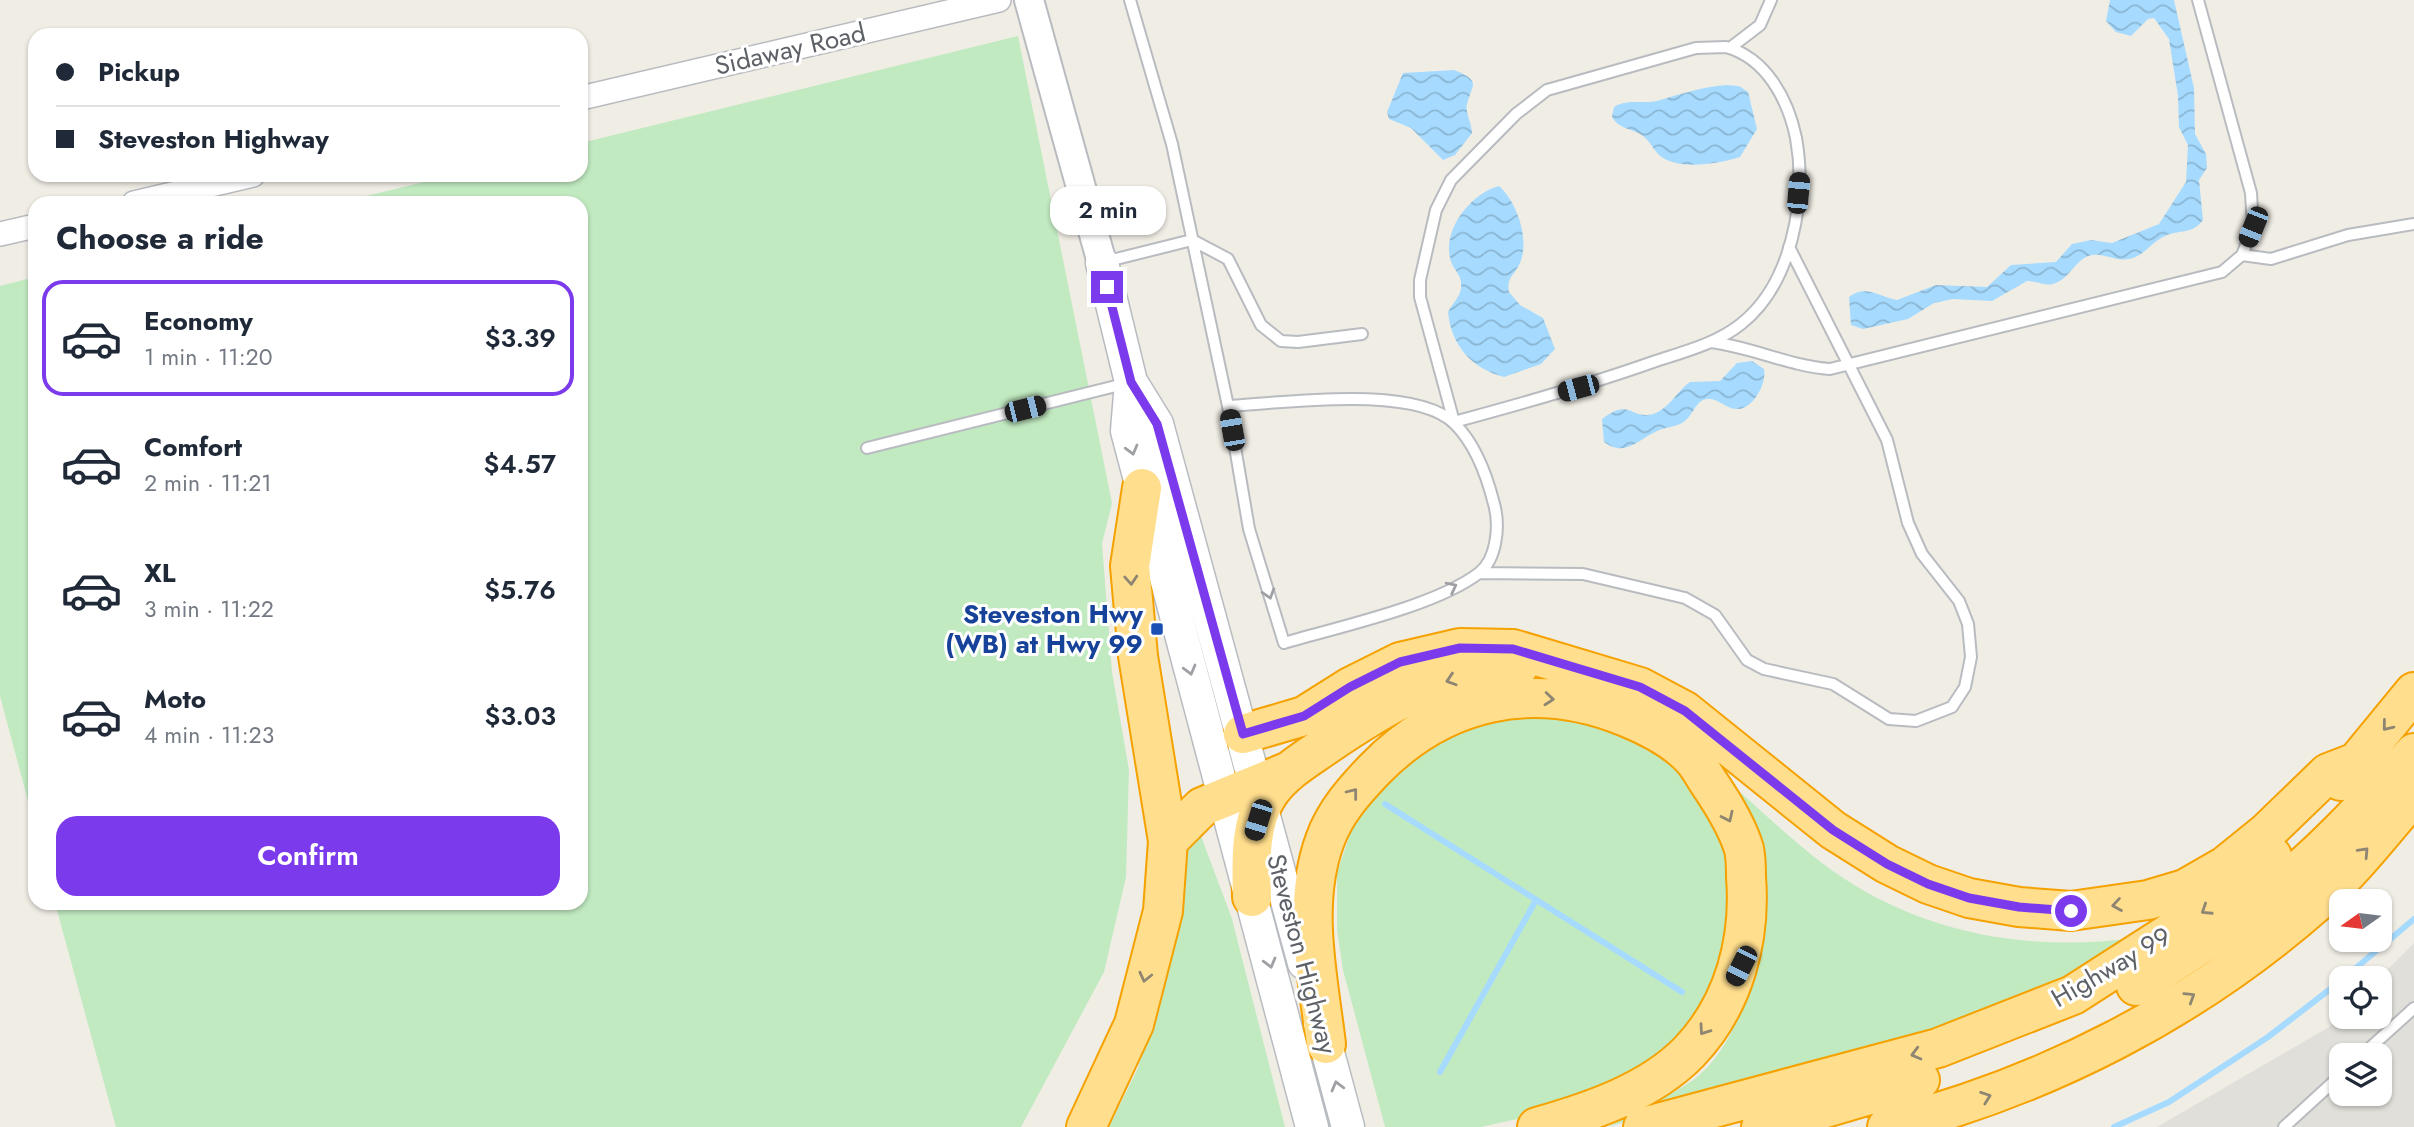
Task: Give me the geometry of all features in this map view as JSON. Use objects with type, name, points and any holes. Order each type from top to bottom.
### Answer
[{"type":"highway","points":[[1086,1127],[1118,1063],[1133,1024],[1163,911],[1168,841],[1138,656],[1131,578],[1142,488]]},
{"type":"highway","points":[[1243,734],[1304,716],[1350,687],[1400,662],[1460,648],[1513,649],[1640,687],[1685,711],[1833,830],[1887,864],[1928,884],[1969,898],[2019,907],[2071,911],[2148,900],[2185,890],[2225,866],[2267,832],[2328,773],[2386,780]]},
{"type":"highway","points":[[1168,841],[1202,807],[1257,789],[1362,720],[1412,693],[1468,675],[1502,668],[1566,666]]},
{"type":"highway","name":"Highway 99","points":[[1894,1126],[2042,1077],[2136,1030],[2225,975],[2319,900],[2386,780],[2414,692]]},
{"type":"highway","points":[[1326,1044],[1315,961],[1313,880],[1325,839],[1354,790],[1391,753],[1433,722],[1479,704],[1512,698],[1549,698],[1605,709],[1650,727],[1690,755],[1719,798],[1744,850],[1749,909],[1741,966],[1718,1010],[1690,1051],[1651,1083],[1607,1104],[1536,1127]]},
{"type":"highway","points":[[2386,780],[2414,744]]},
{"type":"highway","points":[[1761,1127],[1932,1076],[2048,1029],[2134,988],[2200,946],[2270,894],[2326,844],[2414,753]]},
{"type":"highway","name":"Highway 99","points":[[1643,1127],[1938,1048],[2073,995],[2243,886],[2386,780]]},
{"type":"highway","points":[[1252,897],[1257,789]]},
{"type":"main road","name":"Steveston Highway","points":[[1102,263],[1131,382],[1157,424],[1348,1127]]},
{"type":"main road","name":"Steveston Highway","points":[[1131,382],[1127,431],[1142,488],[1257,789]]},
{"type":"main road","name":"Steveston Highway","points":[[1252,897],[1312,1127]]},
{"type":"street","name":"Sidaway Road","points":[[588,96],[999,0]]},
{"type":"street","name":"Steveston Highway","points":[[1029,0],[1102,263]]},
{"type":"street","points":[[164,196],[223,182]]},
{"type":"street","points":[[0,234],[28,228]]},
{"type":"lane","points":[[1130,0],[1172,144],[1228,406],[1249,529],[1284,643],[1425,601],[1479,573],[1490,560],[1496,539],[1493,499],[1487,478],[1470,443],[1454,422],[1426,405],[1381,399],[1228,406]]},
{"type":"lane","points":[[1730,48],[1760,25],[1770,0]]},
{"type":"lane","points":[[1711,342],[1736,345],[1802,367],[1830,369],[2221,272],[2242,256],[2253,227],[2250,193],[2198,0]]},
{"type":"lane","points":[[1696,48],[1730,48],[1744,52],[1759,64],[1783,96],[1793,122],[1800,172],[1789,247],[1762,302],[1741,324],[1711,342],[1578,388],[1454,422],[1420,297],[1420,280],[1436,210],[1451,180],[1516,114],[1547,90],[1696,48]]},
{"type":"lane","points":[[2242,256],[2271,259],[2348,235],[2414,224]]},
{"type":"lane","points":[[1102,263],[1192,240],[1228,259],[1261,325],[1281,341],[1298,342],[1362,334]]},
{"type":"lane","points":[[1479,573],[1583,573],[1685,598],[1715,615],[1747,660],[1765,670],[1833,684],[1889,719],[1916,721],[1952,708],[1968,677],[1971,657],[1968,624],[1959,601],[1922,554],[1908,523],[1886,440],[1789,247]]},
{"type":"lane","points":[[867,448],[1131,382]]},
{"type":"lane","points":[[2375,1043],[2414,1008]]},
{"type":"lane","points":[[2284,1127],[2329,1086]]},
{"type":"shaded area","points":[[2414,943],[2414,1127],[2157,1127],[2329,1027],[2392,1029],[2391,966]]},
{"type":"green space","points":[[1018,36],[1112,503],[1102,544],[1112,672],[1129,770],[1126,877],[1104,972],[1021,1127],[116,1127],[57,910],[588,910],[588,196],[366,196],[424,182],[588,182],[588,141]]},
{"type":"green space","points":[[28,279],[28,801],[0,696],[0,286]]},
{"type":"green space","points":[[1524,707],[1607,725],[1673,762],[1725,839],[1736,930],[1690,1038],[1589,1103],[1481,1127],[1385,1127],[1343,970],[1337,930],[1337,873],[1353,825],[1377,781],[1425,737]]},
{"type":"green space","points":[[1713,768],[1822,863],[1857,887],[1934,922],[2015,940],[2099,942],[2141,937],[2104,959],[1990,1017],[1830,1058],[1608,1127],[1673,1093],[1704,1070],[1732,1032],[1755,974]]},
{"type":"green space","points":[[1201,836],[1232,919],[1285,1127],[1109,1127],[1138,1068],[1181,914],[1185,847]]},
{"type":"water","points":[[2110,0],[2174,0],[2194,88],[2195,134],[2206,154],[2207,168],[2199,180],[2203,220],[2195,228],[2170,234],[2129,259],[2097,255],[2086,257],[2063,279],[2053,284],[2027,281],[1992,301],[1953,299],[1934,303],[1908,319],[1863,329],[1851,325],[1849,297],[1855,293],[1873,292],[1897,300],[1936,285],[1987,287],[2011,265],[2056,262],[2072,244],[2091,240],[2112,243],[2159,224],[2186,182],[2188,145],[2179,127],[2178,96],[2169,39],[2154,18],[2148,19],[2131,36],[2116,32],[2106,21]]},
{"type":"water","points":[[1454,70],[1468,77],[1473,83],[1467,104],[1472,133],[1455,155],[1443,160],[1411,128],[1389,119],[1387,112],[1403,73]]},
{"type":"water","points":[[1726,85],[1739,86],[1748,92],[1757,129],[1740,157],[1731,160],[1687,165],[1667,160],[1659,155],[1643,136],[1621,126],[1612,117],[1614,107],[1624,103],[1657,101]]},
{"type":"water","points":[[1499,186],[1516,211],[1522,232],[1523,253],[1510,279],[1509,292],[1520,305],[1543,318],[1555,349],[1541,364],[1504,377],[1482,368],[1465,354],[1454,335],[1448,312],[1461,288],[1460,279],[1450,258],[1449,247],[1455,224],[1479,196]]},
{"type":"water","points":[[1752,361],[1764,369],[1764,375],[1758,395],[1748,405],[1736,409],[1705,399],[1684,422],[1657,431],[1632,446],[1619,448],[1604,442],[1602,419],[1612,413],[1625,409],[1639,414],[1653,414],[1663,409],[1690,382],[1720,381],[1737,363]]},
{"type":"waterway","points":[[1385,804],[1682,992]]},
{"type":"waterway","points":[[1440,1072],[1536,900]]},
{"type":"waterway","points":[[2358,966],[2414,919]]},
{"type":"waterway","points":[[2114,1127],[2169,1102],[2268,1037],[2329,990]]},
{"type":"place","name":"Steveston Hwy (WB) at Hwy 99","points":[[1157,629]]},
{"type":"route","points":[[1107,287],[1131,382],[1157,424],[1243,734],[1304,716],[1350,687],[1400,662],[1460,648],[1513,649],[1640,687],[1685,711],[1833,830],[1887,864],[1928,884],[1969,898],[2019,907],[2071,911]]}]
